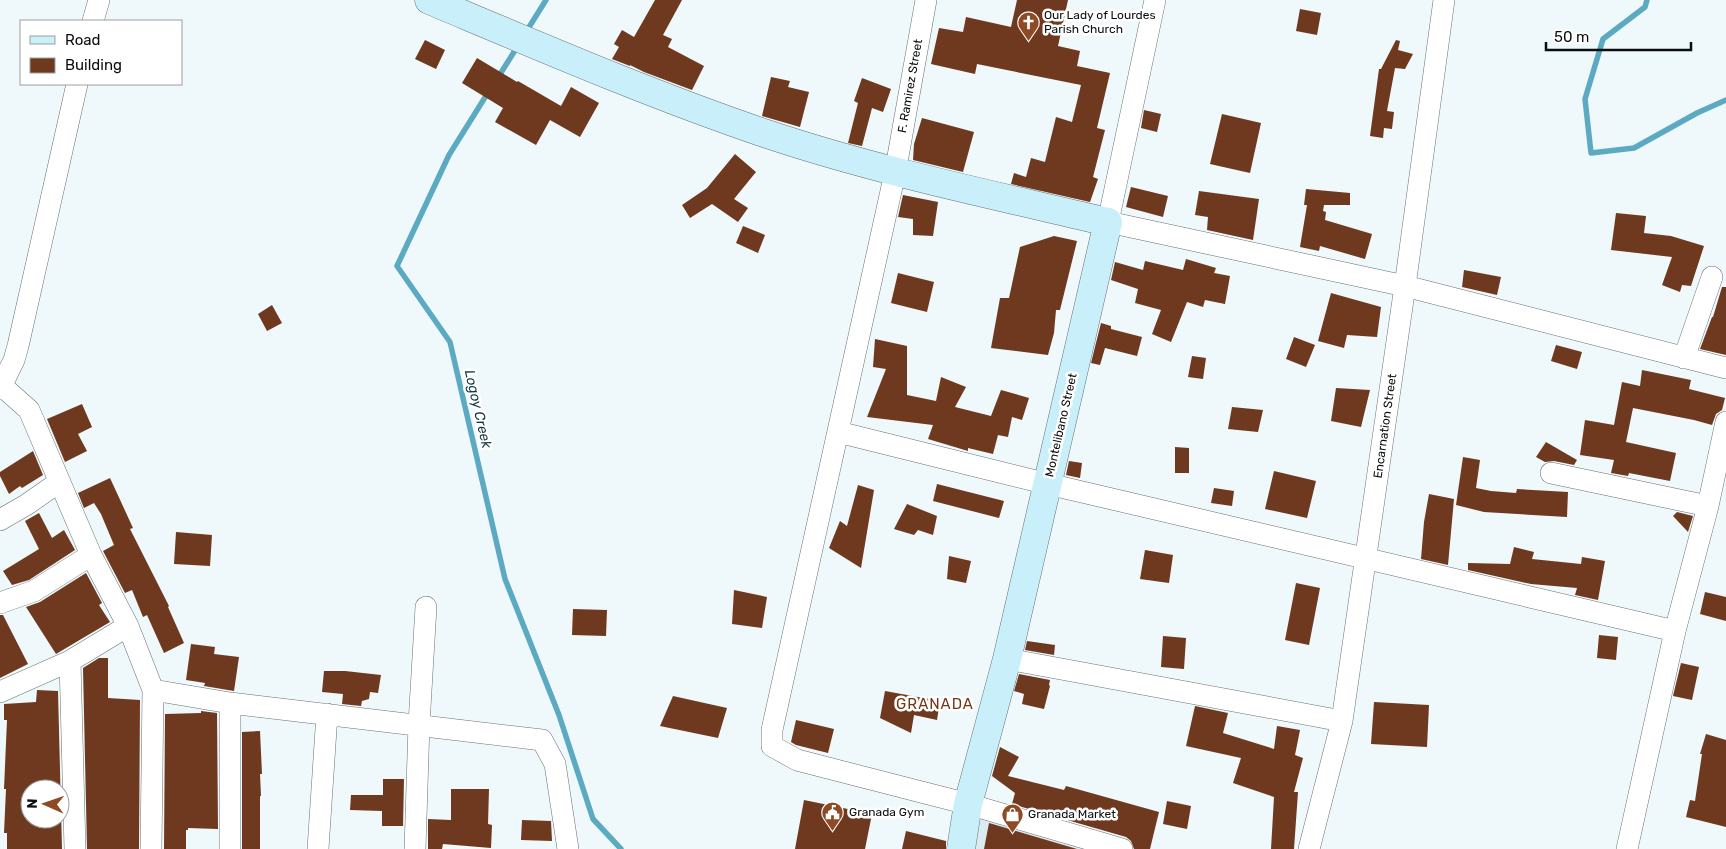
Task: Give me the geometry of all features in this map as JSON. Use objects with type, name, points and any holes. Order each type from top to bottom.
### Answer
[{"type":"main road","points":[[429,0],[562,57],[768,134],[895,173],[1108,222]]},
{"type":"main road","name":"Montelibano Street","points":[[961,849],[968,804],[1007,659],[1108,222]]},
{"type":"street","points":[[92,20],[99,0]]},
{"type":"street","name":"F. Ramirez Street","points":[[926,0],[895,173],[772,730],[772,746],[797,760],[968,804]]},
{"type":"street","name":"Montelibano Street","points":[[1108,222],[1155,0]]},
{"type":"street","name":"Encarnation Street","points":[[1309,849],[1342,721],[1406,286],[1444,0]]},
{"type":"street","points":[[77,85],[7,357],[1,388],[29,410],[91,555],[128,626],[153,690],[151,849]]},
{"type":"street","points":[[1108,222],[1406,286],[1726,368]]},
{"type":"street","points":[[1684,358],[1712,277]]},
{"type":"street","points":[[1627,849],[1675,630],[1708,506],[1726,422]]},
{"type":"street","points":[[838,432],[1048,484],[1675,630]]},
{"type":"street","points":[[1551,473],[1708,506]]},
{"type":"street","points":[[0,520],[59,482]]},
{"type":"street","points":[[0,603],[34,591],[91,555]]},
{"type":"street","points":[[415,849],[419,724],[426,607]]},
{"type":"street","points":[[0,692],[70,662],[128,626]]},
{"type":"street","points":[[1007,659],[1342,721]]},
{"type":"street","points":[[70,662],[74,849]]},
{"type":"street","points":[[153,690],[230,703],[542,740],[554,764],[568,849]]},
{"type":"street","points":[[230,703],[230,849]]},
{"type":"street","points":[[318,849],[327,714]]},
{"type":"street","points":[[968,804],[1122,849]]},
{"type":"shaded area","name":"Granada Market","points":[[981,817],[1114,849],[974,849]]},
{"type":"building","points":[[655,0],[682,0],[663,35],[672,39],[668,47],[704,66],[692,90],[612,59],[619,47],[614,44],[622,30],[634,37]]},
{"type":"building","points":[[1017,0],[1068,0],[1058,46],[1080,51],[1077,66],[1110,73],[1097,128],[1105,130],[1093,177],[1098,179],[1090,202],[1011,184],[1014,173],[1026,177],[1031,158],[1045,162],[1056,117],[1072,122],[1081,85],[977,64],[975,74],[931,64],[939,28],[963,32],[966,17],[1011,27]]},
{"type":"building","points":[[1300,9],[1321,13],[1317,35],[1296,31]]},
{"type":"building","points":[[425,40],[445,50],[436,69],[415,59]]},
{"type":"building","points":[[1396,40],[1400,41],[1398,50],[1413,54],[1405,69],[1395,68],[1387,111],[1394,112],[1392,129],[1384,128],[1383,138],[1370,136],[1379,69],[1381,69]]},
{"type":"building","points":[[477,58],[561,106],[571,87],[599,103],[580,137],[550,120],[536,145],[495,122],[503,108],[462,83]]},
{"type":"building","points":[[771,77],[790,81],[788,87],[809,92],[800,127],[762,116]]},
{"type":"building","points":[[862,78],[891,89],[883,112],[872,108],[862,146],[848,143],[858,103],[854,101]]},
{"type":"building","points":[[1144,110],[1161,114],[1157,132],[1141,128]]},
{"type":"building","points":[[1222,114],[1261,123],[1250,173],[1210,164]]},
{"type":"building","points":[[922,118],[974,132],[963,172],[913,160],[914,144]]},
{"type":"building","points":[[735,154],[756,172],[734,199],[748,208],[738,222],[712,204],[690,218],[682,205],[707,188]]},
{"type":"building","points":[[1131,187],[1168,196],[1163,217],[1126,207]]},
{"type":"building","points":[[1306,189],[1350,193],[1350,205],[1324,205],[1323,211],[1326,212],[1325,220],[1372,234],[1365,259],[1320,246],[1319,251],[1300,247],[1307,205],[1304,205]]},
{"type":"building","points":[[1199,191],[1259,199],[1253,240],[1207,230],[1208,217],[1195,215]]},
{"type":"building","points":[[903,195],[938,202],[933,236],[913,235],[913,219],[898,217]]},
{"type":"building","points":[[1616,213],[1646,216],[1644,233],[1671,236],[1704,246],[1691,286],[1682,285],[1680,292],[1662,285],[1672,257],[1611,250]]},
{"type":"building","points":[[743,226],[765,235],[758,253],[736,243]]},
{"type":"building","points":[[1054,236],[1077,241],[1060,310],[1056,310],[1054,333],[1048,355],[991,348],[1000,298],[1009,298],[1020,247]]},
{"type":"building","points":[[1186,259],[1216,268],[1214,273],[1230,276],[1225,304],[1205,300],[1203,307],[1187,302],[1171,342],[1152,334],[1161,310],[1135,303],[1138,289],[1111,280],[1115,262],[1143,270],[1145,261],[1183,270]]},
{"type":"building","points":[[1464,270],[1501,277],[1497,295],[1462,287]]},
{"type":"building","points":[[898,273],[934,282],[927,312],[891,303]]},
{"type":"building","points":[[1722,287],[1726,287],[1726,355],[1700,349],[1713,317]]},
{"type":"building","points":[[1331,293],[1381,307],[1377,337],[1347,335],[1344,348],[1318,341]]},
{"type":"building","points":[[272,305],[282,323],[267,331],[258,314]]},
{"type":"building","points":[[1101,323],[1111,326],[1111,329],[1142,337],[1137,356],[1105,348],[1100,365],[1091,363]]},
{"type":"building","points":[[1294,337],[1315,345],[1306,367],[1286,359]]},
{"type":"building","points":[[875,339],[907,346],[907,395],[936,401],[941,377],[966,387],[955,407],[991,416],[1001,390],[1029,398],[1022,420],[1012,417],[1008,437],[998,435],[993,454],[968,448],[968,451],[928,439],[933,425],[867,417],[886,369],[873,367]]},
{"type":"building","points":[[1556,345],[1582,352],[1577,369],[1551,361]]},
{"type":"building","points":[[1192,356],[1206,358],[1203,379],[1188,377]]},
{"type":"building","points":[[1642,370],[1691,380],[1689,389],[1725,398],[1722,410],[1716,414],[1712,425],[1633,408],[1626,442],[1676,453],[1670,481],[1629,473],[1628,476],[1611,473],[1614,460],[1580,455],[1585,420],[1614,425],[1622,382],[1640,386]]},
{"type":"building","points":[[1336,388],[1370,390],[1361,427],[1331,421]]},
{"type":"building","points":[[82,404],[92,427],[78,434],[87,451],[65,462],[47,419]]},
{"type":"building","points":[[1232,407],[1263,410],[1258,432],[1228,429]]},
{"type":"building","points":[[1546,442],[1577,460],[1574,465],[1554,461],[1545,462],[1536,457]]},
{"type":"building","points":[[1175,447],[1189,448],[1189,473],[1175,473]]},
{"type":"building","points":[[33,451],[43,475],[22,488],[20,486],[9,494],[0,476],[0,472]]},
{"type":"building","points":[[1463,457],[1480,460],[1476,488],[1516,493],[1517,489],[1568,492],[1567,517],[1484,512],[1456,505]]},
{"type":"building","points":[[1069,461],[1082,463],[1080,478],[1066,475]]},
{"type":"building","points":[[1274,471],[1316,481],[1307,518],[1265,509]]},
{"type":"building","points":[[110,478],[133,528],[130,529],[169,606],[184,643],[164,653],[147,615],[143,617],[132,590],[125,593],[103,551],[114,545],[101,514],[94,503],[84,508],[78,493]]},
{"type":"building","points":[[937,484],[1004,501],[999,518],[933,501]]},
{"type":"building","points":[[858,485],[874,490],[861,568],[829,548],[840,521],[847,526]]},
{"type":"building","points":[[1214,488],[1234,491],[1232,506],[1211,503]]},
{"type":"building","points":[[1429,494],[1454,499],[1448,565],[1421,559],[1424,522]]},
{"type":"building","points":[[907,504],[937,516],[933,535],[918,530],[914,535],[894,529]]},
{"type":"building","points":[[1677,512],[1693,516],[1688,532],[1673,516]]},
{"type":"building","points":[[39,513],[52,538],[64,530],[75,550],[29,580],[12,585],[3,571],[39,549],[25,521]]},
{"type":"building","points":[[176,532],[212,535],[210,566],[174,564]]},
{"type":"building","points":[[1514,547],[1534,552],[1532,559],[1581,564],[1582,557],[1605,561],[1598,600],[1575,595],[1577,588],[1531,584],[1468,570],[1468,563],[1510,564]]},
{"type":"building","points":[[1145,550],[1173,555],[1169,583],[1140,579]]},
{"type":"building","points":[[949,556],[971,561],[966,583],[947,579]]},
{"type":"building","points":[[86,573],[102,603],[99,605],[110,622],[56,654],[26,607],[40,602]]},
{"type":"building","points":[[1296,583],[1320,588],[1309,645],[1285,640]]},
{"type":"building","points":[[734,590],[767,597],[762,628],[732,624]]},
{"type":"building","points":[[1705,592],[1726,597],[1726,621],[1700,614]]},
{"type":"building","points":[[573,609],[607,610],[606,636],[572,635]]},
{"type":"building","points":[[0,615],[3,615],[28,664],[0,678]]},
{"type":"building","points":[[1599,635],[1618,637],[1616,660],[1597,658]]},
{"type":"building","points":[[1163,636],[1186,638],[1184,669],[1161,667]]},
{"type":"building","points":[[1027,641],[1055,645],[1054,655],[1025,650]]},
{"type":"building","points":[[191,644],[215,647],[214,654],[239,657],[234,691],[204,686],[205,683],[186,680]]},
{"type":"building","points":[[99,658],[108,658],[108,698],[140,700],[139,849],[87,849],[83,668]]},
{"type":"building","points":[[1681,663],[1699,667],[1692,700],[1673,696]]},
{"type":"building","points":[[324,671],[381,675],[378,693],[370,692],[369,699],[362,701],[361,706],[342,704],[343,694],[322,692]]},
{"type":"building","points":[[1019,674],[1050,680],[1044,709],[1022,704],[1024,694],[1014,691]]},
{"type":"building","points":[[37,690],[58,691],[60,779],[20,779],[20,829],[61,829],[62,849],[7,849],[7,833],[4,833],[6,789],[4,789],[7,720],[4,720],[4,704],[36,702]]},
{"type":"building","points":[[885,691],[940,701],[937,720],[914,715],[911,733],[880,718]]},
{"type":"building","points":[[673,696],[727,708],[718,738],[660,726]]},
{"type":"building","points":[[1374,702],[1429,705],[1427,747],[1371,744]]},
{"type":"building","points":[[1195,706],[1228,713],[1223,733],[1274,749],[1277,726],[1300,730],[1295,755],[1303,758],[1294,792],[1298,792],[1294,849],[1271,849],[1274,797],[1233,783],[1241,758],[1186,746]]},
{"type":"building","points":[[201,711],[217,713],[218,829],[188,828],[186,830],[186,849],[164,849],[165,714],[201,713]]},
{"type":"building","points":[[796,720],[834,729],[828,753],[791,742]]},
{"type":"building","points":[[260,731],[262,774],[260,774],[260,849],[242,849],[242,732]]},
{"type":"building","points":[[1706,734],[1726,740],[1726,827],[1686,817],[1690,800],[1695,801],[1702,754],[1700,754]]},
{"type":"building","points":[[1000,747],[1019,757],[1008,776],[1064,790],[1066,786],[1159,812],[1150,849],[1134,849],[1131,841],[1126,837],[1012,804],[1015,793],[992,776]]},
{"type":"building","points":[[383,779],[404,779],[403,826],[382,826],[382,811],[350,810],[351,795],[383,795]]},
{"type":"building","points":[[451,789],[489,789],[488,824],[492,825],[491,848],[443,844],[442,849],[428,849],[428,819],[451,820]]},
{"type":"building","name":"Granada Gym","points":[[804,800],[872,814],[865,849],[795,849]]},
{"type":"building","points":[[1167,801],[1191,806],[1187,829],[1163,824]]},
{"type":"building","points":[[522,820],[551,821],[552,841],[521,840]]},
{"type":"building","points":[[989,823],[1077,849],[984,849]]},
{"type":"building","points":[[906,831],[946,841],[946,849],[902,849]]},
{"type":"waterway","name":"Logoy Creek","points":[[526,32],[546,0]]},
{"type":"waterway","points":[[1647,0],[1645,7],[1603,39],[1585,99],[1591,153],[1634,148],[1697,113],[1726,100]]},
{"type":"waterway","name":"Logoy Creek","points":[[497,79],[519,44]]},
{"type":"waterway","name":"Logoy Creek","points":[[489,91],[449,155],[397,266],[450,342],[505,579],[559,715],[593,819],[621,849]]},
{"type":"place","name":"Our Lady of Lourdes Parish Church","points":[[1028,41]]},
{"type":"place","name":"Granada Gym","points":[[833,831]]},
{"type":"place","name":"Granada Market","points":[[1012,833]]},
{"type":"district","name":"GRANADA","points":[[935,704]]}]
